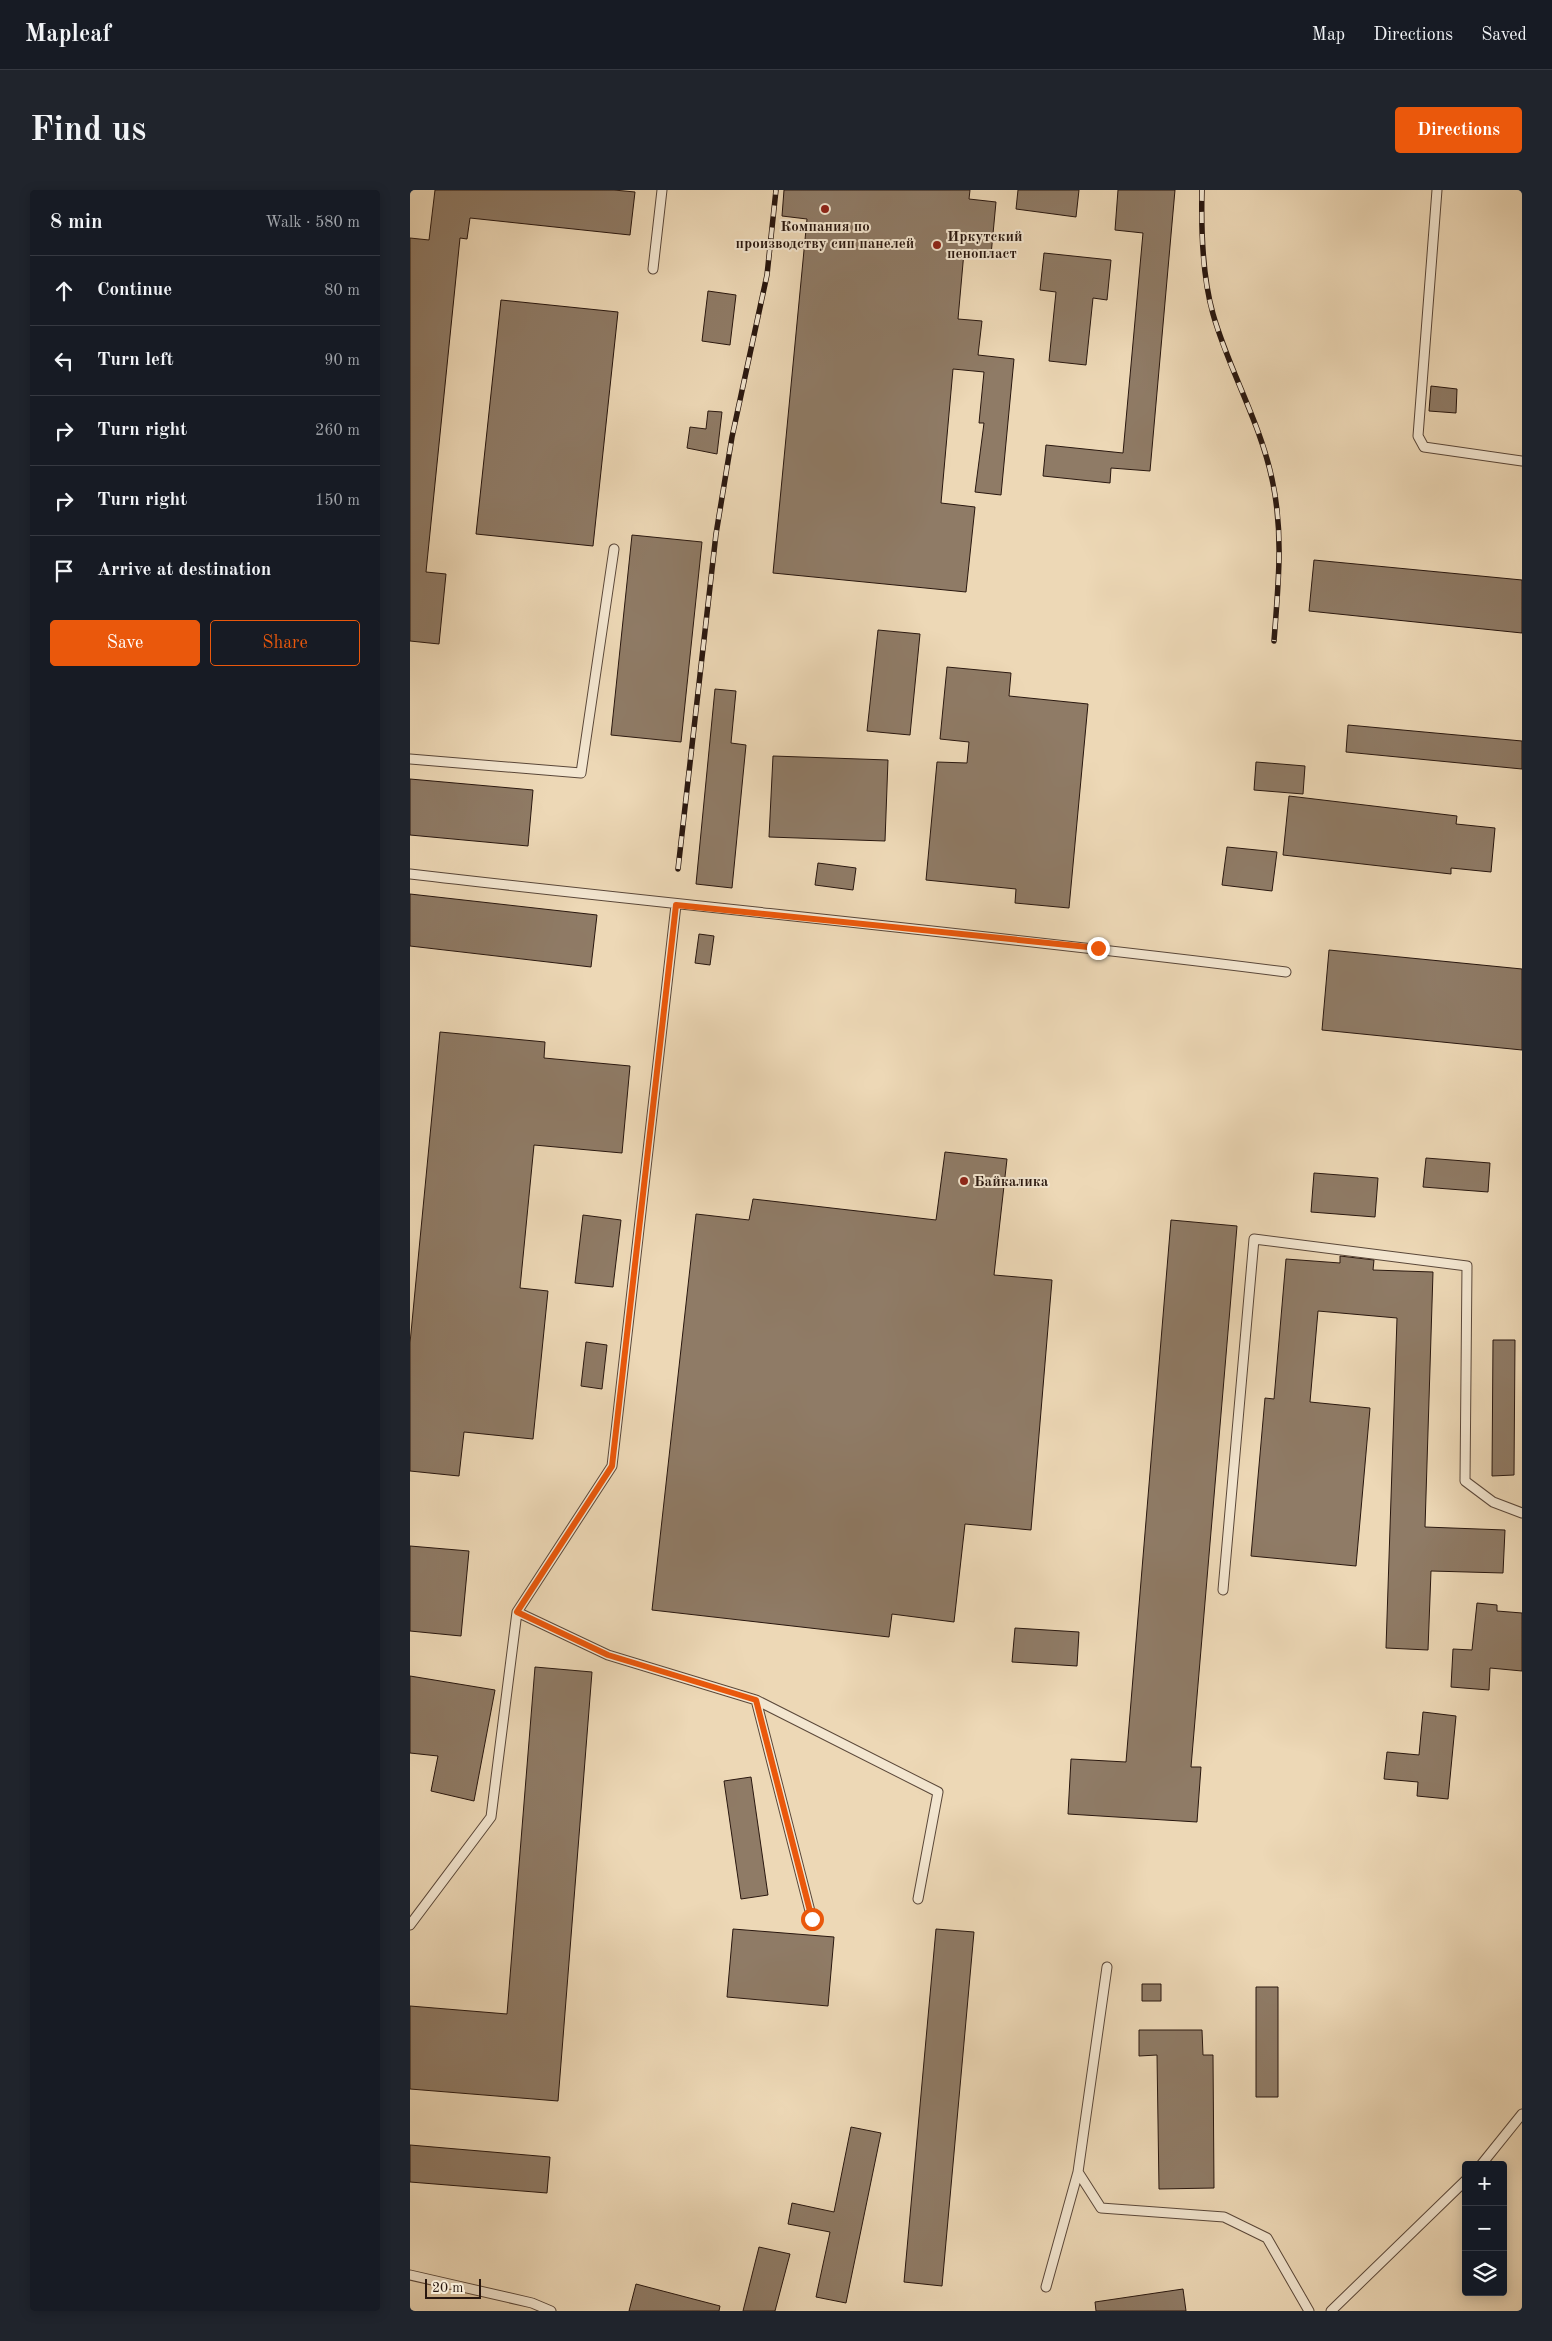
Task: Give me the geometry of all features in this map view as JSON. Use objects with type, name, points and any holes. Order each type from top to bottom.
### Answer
[{"type":"lane","points":[[653,269],[662,190]]},
{"type":"lane","points":[[1437,190],[1418,436],[1424,447],[1522,461]]},
{"type":"lane","points":[[410,759],[581,773],[614,549]]},
{"type":"lane","points":[[410,874],[676,905],[1098,948],[1286,972]]},
{"type":"lane","points":[[410,1925],[491,1817],[517,1612],[612,1466],[676,905]]},
{"type":"lane","points":[[1223,1590],[1254,1240],[1467,1266],[1465,1481],[1493,1502],[1522,1513]]},
{"type":"lane","points":[[517,1612],[608,1655],[756,1700],[938,1792],[918,1899]]},
{"type":"lane","points":[[756,1700],[812,1919]]},
{"type":"lane","points":[[1046,2287],[1078,2172],[1107,1967]]},
{"type":"lane","points":[[1484,2161],[1522,2114]]},
{"type":"lane","points":[[1078,2172],[1101,2208],[1224,2217],[1267,2238],[1309,2311]]},
{"type":"lane","points":[[1332,2311],[1462,2184]]},
{"type":"lane","points":[[410,2275],[532,2303],[551,2311]]},
{"type":"building","points":[[435,190],[614,190],[635,192],[630,235],[470,218],[467,239],[460,238],[426,572],[446,574],[439,644],[410,641],[410,238],[429,240]]},
{"type":"building","points":[[784,190],[970,190],[969,199],[996,202],[991,255],[964,252],[958,319],[982,321],[978,355],[1014,359],[1001,495],[975,492],[984,423],[979,423],[984,372],[953,369],[941,503],[975,507],[966,592],[773,573],[807,219],[782,216]]},
{"type":"building","points":[[1018,190],[1079,190],[1076,217],[1016,209]]},
{"type":"building","points":[[1118,190],[1175,190],[1150,471],[1111,468],[1110,483],[1043,476],[1046,445],[1123,453],[1143,233],[1115,230]]},
{"type":"building","points":[[1044,253],[1111,260],[1107,300],[1093,298],[1086,365],[1049,361],[1056,292],[1040,290]]},
{"type":"building","points":[[708,291],[736,295],[730,345],[702,341]]},
{"type":"building","points":[[501,300],[618,312],[593,546],[476,534]]},
{"type":"building","points":[[1431,386],[1457,389],[1456,413],[1429,411]]},
{"type":"building","points":[[708,411],[722,412],[717,454],[687,448],[690,427],[706,429]]},
{"type":"building","points":[[632,535],[702,542],[681,742],[611,735]]},
{"type":"building","points":[[1314,560],[1522,580],[1522,633],[1309,611]]},
{"type":"building","points":[[878,630],[920,634],[910,735],[867,731]]},
{"type":"building","points":[[947,667],[1011,673],[1009,696],[1088,704],[1069,908],[1015,903],[1016,889],[926,880],[937,762],[967,763],[969,742],[940,739]]},
{"type":"building","points":[[715,689],[736,691],[731,743],[746,745],[732,888],[696,884]]},
{"type":"building","points":[[1348,725],[1522,741],[1522,769],[1346,752]]},
{"type":"building","points":[[773,756],[888,760],[885,841],[769,837]]},
{"type":"building","points":[[1256,762],[1305,766],[1303,794],[1254,790]]},
{"type":"building","points":[[410,779],[533,790],[528,846],[410,835]]},
{"type":"building","points":[[1289,796],[1457,816],[1456,824],[1495,828],[1491,872],[1451,868],[1451,874],[1283,855]]},
{"type":"building","points":[[1227,847],[1277,852],[1272,891],[1222,885]]},
{"type":"building","points":[[818,863],[856,868],[853,890],[815,885]]},
{"type":"building","points":[[410,894],[597,915],[591,967],[410,946]]},
{"type":"building","points":[[699,934],[714,936],[710,965],[695,963]]},
{"type":"building","points":[[1329,950],[1522,969],[1522,1050],[1322,1030]]},
{"type":"building","points":[[440,1032],[545,1042],[544,1058],[630,1066],[622,1153],[534,1145],[520,1288],[548,1291],[533,1439],[464,1432],[459,1476],[410,1471],[410,1343]]},
{"type":"building","points":[[945,1152],[1007,1159],[994,1275],[1052,1280],[1031,1530],[965,1524],[954,1622],[892,1614],[889,1637],[652,1610],[696,1214],[749,1220],[753,1199],[936,1220]]},
{"type":"building","points":[[1426,1158],[1490,1163],[1488,1192],[1423,1187]]},
{"type":"building","points":[[1314,1173],[1378,1178],[1375,1217],[1311,1212]]},
{"type":"building","points":[[583,1215],[621,1220],[613,1287],[575,1283]]},
{"type":"building","points":[[1171,1220],[1237,1226],[1191,1767],[1201,1767],[1197,1822],[1068,1814],[1071,1759],[1126,1762]]},
{"type":"building","points":[[1340,1256],[1374,1260],[1373,1270],[1433,1272],[1425,1527],[1505,1530],[1503,1573],[1431,1571],[1428,1650],[1386,1648],[1397,1318],[1318,1311],[1310,1402],[1370,1408],[1356,1566],[1251,1556],[1265,1398],[1274,1399],[1286,1259],[1340,1263]]},
{"type":"building","points":[[1493,1340],[1515,1340],[1514,1475],[1492,1476]]},
{"type":"building","points":[[586,1342],[607,1345],[602,1389],[581,1386]]},
{"type":"building","points":[[410,1546],[469,1551],[461,1636],[410,1631]]},
{"type":"building","points":[[1477,1603],[1497,1605],[1497,1611],[1522,1613],[1522,1671],[1490,1668],[1489,1690],[1451,1687],[1453,1649],[1472,1650]]},
{"type":"building","points":[[1015,1628],[1079,1632],[1077,1666],[1012,1662]]},
{"type":"building","points":[[535,1667],[592,1672],[558,2101],[410,2089],[410,2006],[507,2014]]},
{"type":"building","points":[[410,1676],[495,1690],[474,1801],[431,1791],[438,1756],[410,1753]]},
{"type":"building","points":[[1423,1712],[1456,1716],[1448,1799],[1417,1796],[1418,1782],[1384,1779],[1387,1752],[1419,1755]]},
{"type":"building","points":[[751,1777],[768,1895],[741,1899],[724,1781]]},
{"type":"building","points":[[733,1929],[834,1937],[828,2006],[727,1997]]},
{"type":"building","points":[[936,1929],[974,1932],[942,2286],[904,2282]]},
{"type":"building","points":[[1142,1984],[1161,1984],[1161,2001],[1142,2001]]},
{"type":"building","points":[[1256,1987],[1278,1987],[1278,2097],[1256,2097]]},
{"type":"building","points":[[1139,2030],[1202,2030],[1203,2055],[1213,2055],[1214,2188],[1159,2189],[1157,2055],[1139,2056]]},
{"type":"building","points":[[851,2127],[881,2133],[846,2303],[816,2297],[830,2232],[788,2224],[792,2203],[834,2212]]},
{"type":"building","points":[[410,2145],[550,2157],[547,2193],[410,2182]]},
{"type":"building","points":[[759,2247],[790,2254],[775,2311],[743,2311]]},
{"type":"building","points":[[636,2284],[720,2306],[719,2311],[629,2311]]},
{"type":"building","points":[[1183,2289],[1186,2311],[1096,2311],[1095,2302]]},
{"type":"railway","points":[[678,869],[716,534],[732,437],[767,275],[776,190]]},
{"type":"railway","points":[[1202,190],[1203,252],[1209,299],[1227,355],[1260,437],[1267,458],[1276,499],[1279,560],[1274,641]]},
{"type":"place","name":"Компания по производству сип панелей","points":[[825,209]]},
{"type":"place","name":"Иркутский пенопласт","points":[[937,245]]},
{"type":"place","name":"Байкалика","points":[[964,1181]]},
{"type":"route","points":[[812,1919],[756,1700],[608,1655],[517,1612],[612,1466],[676,905],[1098,948]]}]
